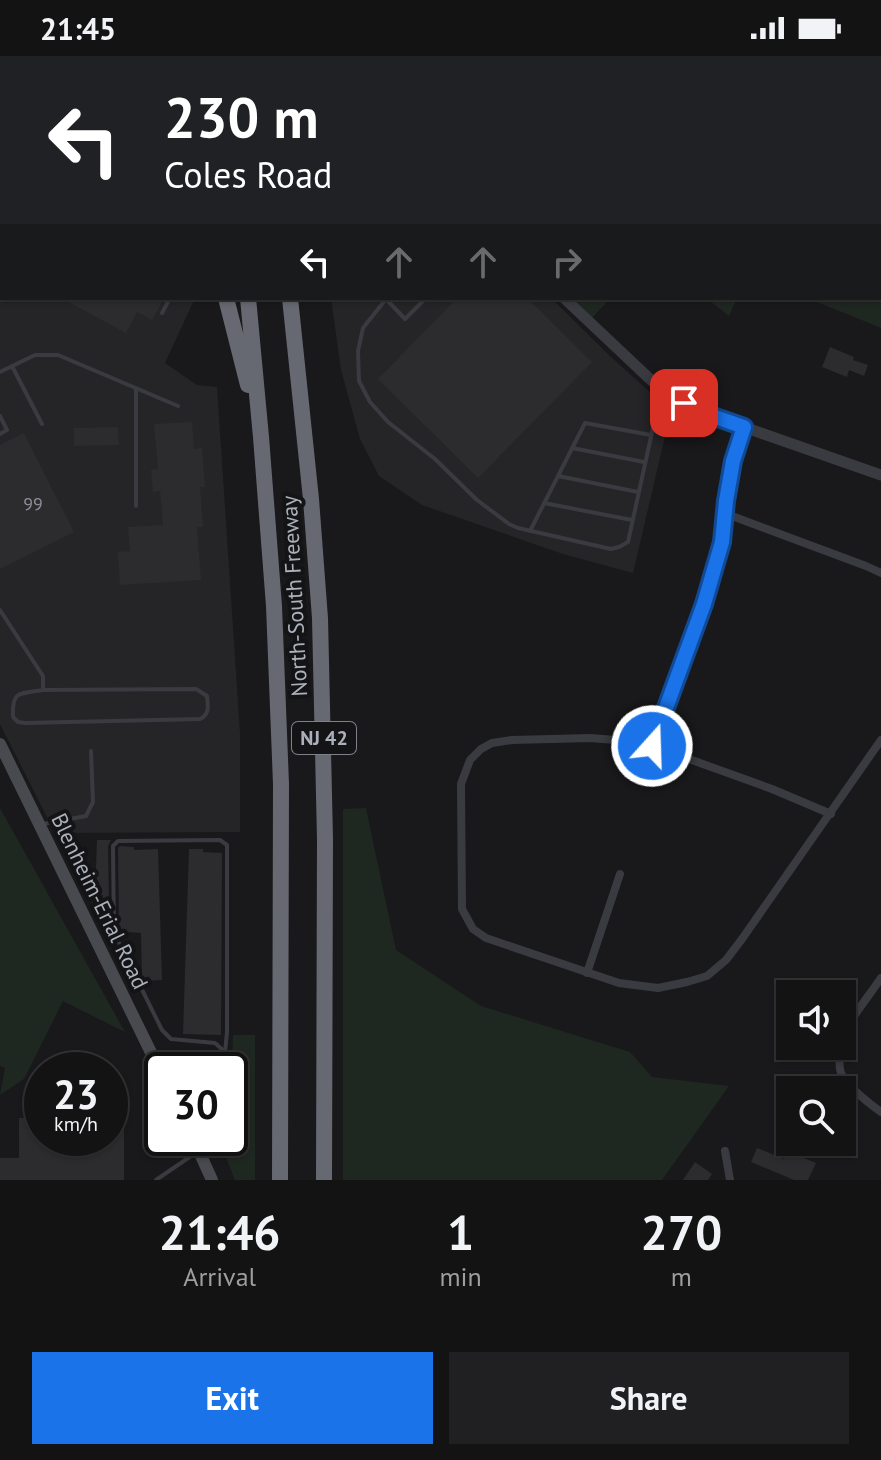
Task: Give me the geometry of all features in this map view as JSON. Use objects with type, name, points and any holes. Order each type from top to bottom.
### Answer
[{"type":"highway","points":[[227,300],[261,437]]},
{"type":"highway","name":"North-South Freeway","points":[[248,300],[274,606],[281,784],[280,1180]]},
{"type":"highway","name":"North-South Freeway","points":[[290,300],[320,618],[327,1180]]},
{"type":"main road","name":"Blenheim-Erial Road","points":[[0,744],[151,1052]]},
{"type":"main road","points":[[201,1156],[212,1180]]},
{"type":"street","points":[[566,300],[662,389],[701,412],[881,475]]},
{"type":"street","points":[[652,746],[704,604],[722,542],[733,461],[744,427]]},
{"type":"street","points":[[724,513],[881,573]]},
{"type":"street","points":[[831,814],[642,742],[590,738],[492,743],[470,760],[461,784],[462,909],[473,929],[486,938],[619,983],[658,988],[707,976],[726,960],[742,939],[831,814],[881,740]]},
{"type":"street","points":[[587,973],[620,874]]},
{"type":"street","points":[[856,1016],[881,978]]},
{"type":"street","points":[[839,1060],[841,1073],[868,1103],[881,1112]]},
{"type":"street","points":[[725,1151],[730,1180]]},
{"type":"lane","points":[[162,313],[169,300]]},
{"type":"lane","points":[[385,300],[363,328],[358,351],[359,381],[370,402],[388,422],[435,459],[477,500],[509,524],[530,531],[611,549],[628,542],[662,389]]},
{"type":"lane","points":[[387,300],[405,319],[424,300]]},
{"type":"lane","points":[[0,372],[35,355],[58,355],[178,406]]},
{"type":"lane","points":[[12,366],[42,424]]},
{"type":"lane","points":[[136,388],[136,506]]},
{"type":"lane","points":[[0,416],[7,430],[0,434]]},
{"type":"lane","points":[[530,531],[585,423],[651,435]]},
{"type":"lane","points":[[572,448],[645,462]]},
{"type":"lane","points":[[558,476],[639,493]]},
{"type":"lane","points":[[544,503],[632,521]]},
{"type":"lane","points":[[0,610],[43,676],[43,690]]},
{"type":"lane","points":[[196,689],[207,696],[208,712],[200,719],[18,722],[13,717],[15,697],[43,690],[196,689]]},
{"type":"lane","points":[[40,824],[86,816],[93,802],[91,751]]},
{"type":"lane","points":[[220,840],[227,845],[225,1052],[215,1043],[171,1039],[162,1030],[114,932],[113,846],[118,841],[220,840]]},
{"type":"lane","points":[[156,1180],[192,1156]]},
{"type":"shaded area","points":[[0,300],[194,300],[165,363],[197,385],[217,387],[240,733],[240,832],[55,833],[0,724]]},
{"type":"shaded area","points":[[331,300],[553,300],[671,411],[633,573],[563,554],[422,505],[379,476],[360,439],[341,370]]},
{"type":"shaded area","points":[[566,300],[609,300],[588,322]]},
{"type":"shaded area","points":[[709,300],[736,300],[729,316]]},
{"type":"shaded area","points":[[881,300],[881,328],[817,302]]},
{"type":"shaded area","points":[[0,808],[125,1032],[63,1001],[38,1052],[24,1052],[24,1079],[0,1095],[5,1068],[0,1066]]},
{"type":"shaded area","points":[[366,808],[396,950],[481,1006],[630,1052],[652,1077],[729,1086],[662,1180],[343,1180],[343,809]]},
{"type":"shaded area","points":[[233,1035],[255,1035],[255,1180],[235,1180],[227,1160],[227,1156],[248,1156],[248,1052],[233,1052]]},
{"type":"building","points":[[65,300],[163,300],[152,320],[137,312],[126,333]]},
{"type":"building","points":[[455,300],[529,300],[592,362],[478,478],[378,379]]},
{"type":"building","points":[[830,347],[868,365],[864,376],[849,370],[847,377],[822,367]]},
{"type":"building","points":[[192,422],[194,449],[202,448],[205,487],[200,487],[203,527],[197,527],[201,580],[120,585],[118,552],[130,551],[128,527],[163,525],[160,491],[153,492],[151,470],[158,469],[154,424]]},
{"type":"building","points":[[118,427],[119,445],[74,446],[74,428]]},
{"type":"building","points":[[24,433],[74,532],[0,569],[0,445]]},
{"type":"building","points":[[97,840],[111,840],[108,846],[109,908],[103,908],[103,895],[95,895]]},
{"type":"building","points":[[120,846],[134,847],[134,850],[158,849],[162,980],[142,979],[141,933],[119,931]]},
{"type":"building","points":[[189,849],[222,853],[221,1035],[183,1034]]},
{"type":"building","points":[[19,1118],[24,1118],[24,1156],[124,1156],[124,1180],[0,1180],[0,1158],[19,1158]]},
{"type":"building","points":[[757,1148],[784,1159],[785,1156],[799,1156],[816,1163],[808,1180],[794,1180],[751,1162]]},
{"type":"building","points":[[695,1162],[712,1174],[708,1180],[683,1180]]},
{"type":"route","points":[[652,746],[704,604],[722,542],[733,461],[744,427],[684,403]]}]
